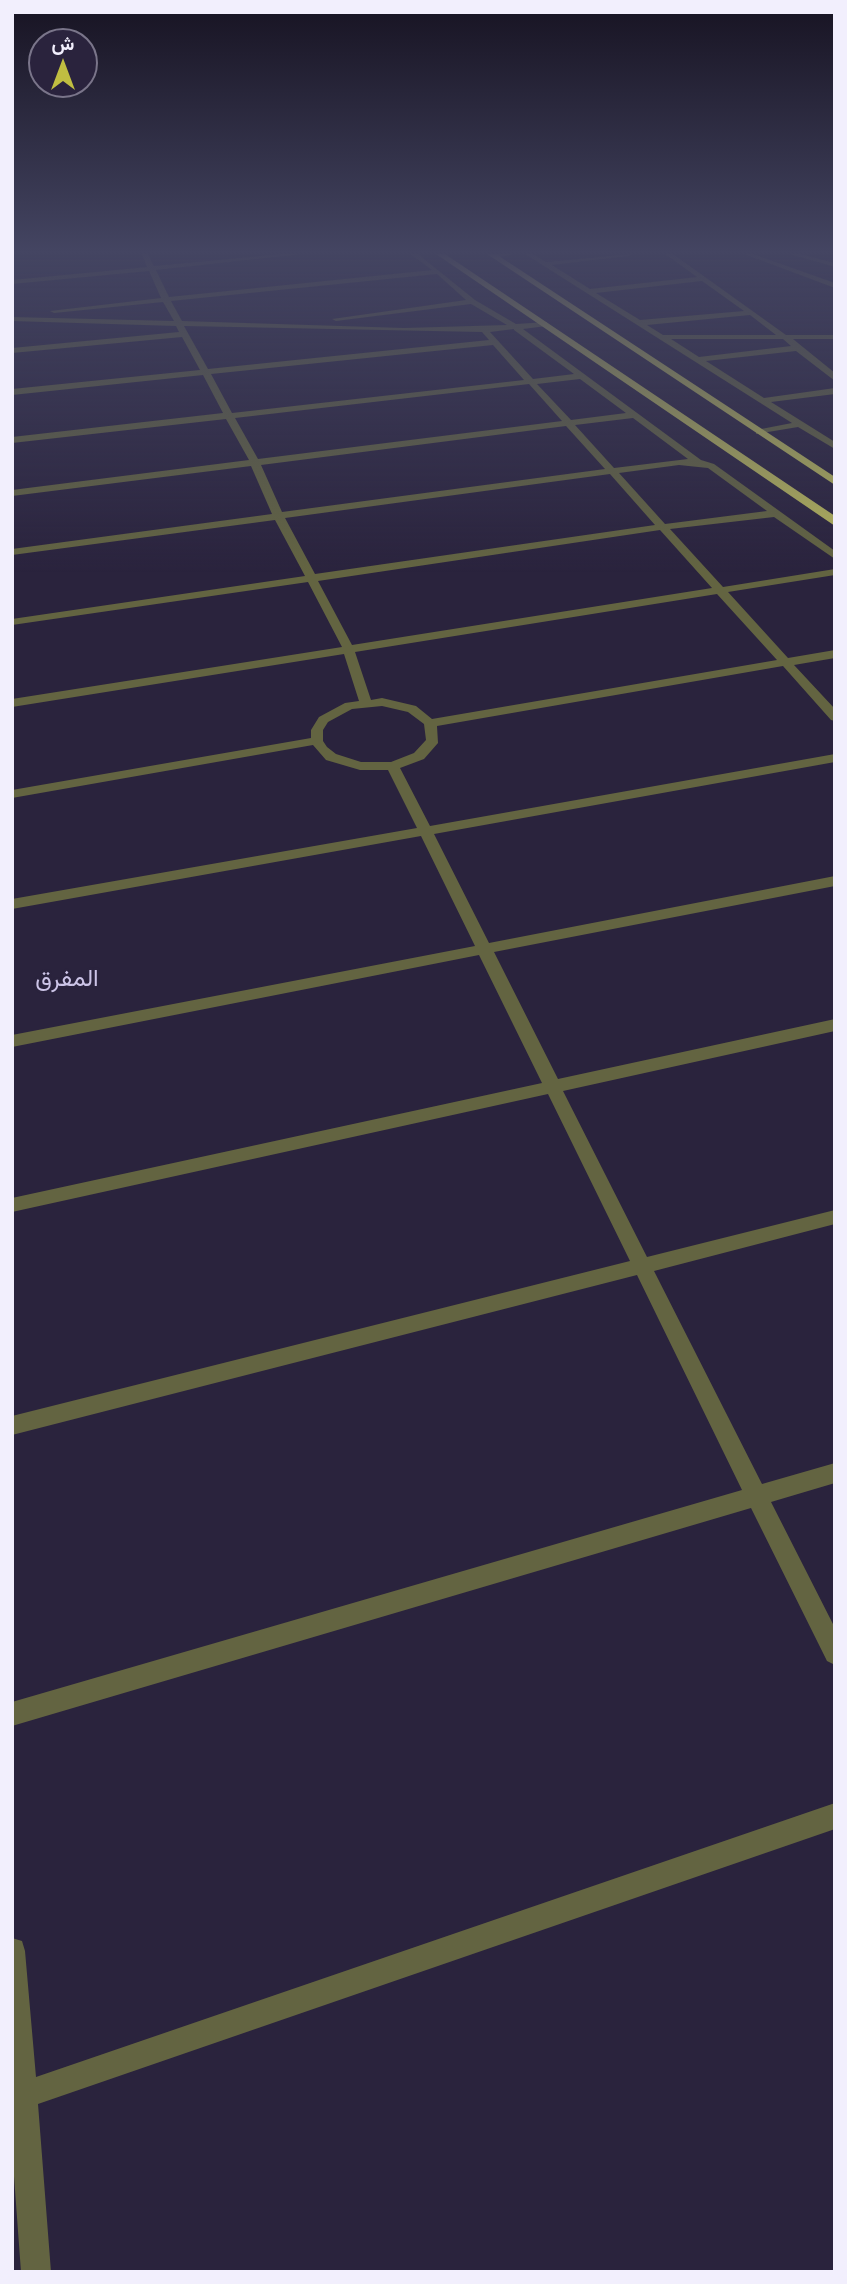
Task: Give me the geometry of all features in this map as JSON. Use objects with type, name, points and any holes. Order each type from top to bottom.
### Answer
[{"type":"highway","points":[[607,361],[639,379],[835,522]]},
{"type":"highway","points":[[653,361],[835,482]]},
{"type":"highway","points":[[639,379],[672,373]]},
{"type":"street","points":[[199,361],[256,463],[279,517],[348,648],[366,703]]},
{"type":"street","points":[[12,392],[315,361]]},
{"type":"street","points":[[510,361],[835,717]]},
{"type":"street","points":[[560,361],[698,462],[711,466],[835,556]]},
{"type":"street","points":[[698,361],[834,445]]},
{"type":"street","points":[[813,361],[835,378]]},
{"type":"street","points":[[12,440],[581,376]]},
{"type":"street","points":[[761,401],[835,391]]},
{"type":"street","points":[[12,493],[634,415]]},
{"type":"street","points":[[760,432],[799,424]]},
{"type":"street","points":[[12,552],[611,471],[698,462]]},
{"type":"street","points":[[12,622],[662,527],[778,513]]},
{"type":"street","points":[[12,703],[835,572]]},
{"type":"street","points":[[430,723],[835,654]]},
{"type":"street","points":[[382,702],[412,709],[430,723],[434,731],[428,748],[407,762],[393,765],[360,766],[344,763],[331,757],[317,741],[317,730],[323,720],[341,709],[366,703],[382,702]]},
{"type":"street","points":[[12,794],[317,741]]},
{"type":"street","points":[[12,904],[835,758]]},
{"type":"street","points":[[393,765],[835,1653]]},
{"type":"street","points":[[12,1041],[835,881]]},
{"type":"street","points":[[12,1205],[835,1026]]},
{"type":"street","points":[[12,1426],[835,1217]]},
{"type":"street","points":[[12,1714],[835,1473]]},
{"type":"street","points":[[18,2097],[835,1816]]},
{"type":"street","points":[[12,1951],[18,2097],[36,2272]]},
{"type":"district","name":"المفرق","points":[[67,980]]}]
